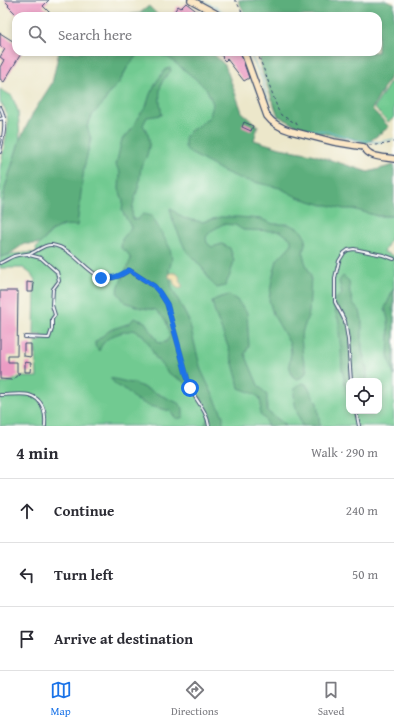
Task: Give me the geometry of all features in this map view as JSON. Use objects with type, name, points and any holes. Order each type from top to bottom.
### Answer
[{"type":"street","points":[[191,0],[213,12]]},
{"type":"street","points":[[245,56],[267,116],[271,121],[284,129],[334,142],[364,147],[365,150],[375,156],[394,159]]},
{"type":"lane","points":[[0,107],[4,118],[4,131],[0,152]]},
{"type":"lane","points":[[0,119],[4,118]]},
{"type":"lane","points":[[0,263],[14,256],[28,254],[49,245],[59,247],[74,256],[101,278],[119,276],[129,270],[154,286],[167,304],[190,388],[204,410],[208,418],[209,426]]},
{"type":"lane","points":[[351,378],[345,322],[335,302],[335,278],[339,261],[344,253],[348,250],[354,249],[383,255],[394,259]]},
{"type":"lane","points":[[25,337],[49,338],[52,329],[52,319],[55,315],[52,305],[53,289],[59,281],[57,272],[41,258],[28,254]]},
{"type":"lane","points":[[0,395],[28,394],[37,399],[43,406],[46,420],[45,426]]},
{"type":"lane","points":[[357,414],[359,426]]},
{"type":"path","points":[[234,0],[242,12]]},
{"type":"path","points":[[259,56],[278,110],[282,115],[297,125]]},
{"type":"path","points":[[364,147],[367,144],[377,145],[394,142]]},
{"type":"green space","points":[[238,0],[385,0],[394,3],[394,70],[372,109],[389,127],[366,144],[355,139],[320,133],[297,126],[278,116],[263,74],[259,56],[382,56],[382,12],[244,12]]},
{"type":"green space","points":[[149,6],[155,12],[141,12]]},
{"type":"green space","points":[[58,56],[136,56],[127,68],[119,83],[93,114],[87,126],[91,139],[84,168],[77,226],[70,225],[60,227],[52,231],[40,244],[24,244],[8,255],[0,257],[0,221],[5,188],[20,139],[33,113],[52,83]]},
{"type":"green space","points":[[136,56],[174,56],[227,96],[198,144],[377,216],[394,216],[394,232],[384,252],[394,256],[394,426],[0,426],[0,384],[12,381],[19,377],[37,377],[35,341],[41,341],[42,335],[34,335],[35,280],[31,274],[23,268],[0,268],[0,257],[37,253],[36,248],[56,228],[69,225],[87,126],[93,114],[102,105],[110,92],[119,83],[127,68]]},
{"type":"green space","points":[[164,56],[215,56],[225,65],[242,112],[258,126],[254,140],[280,148],[312,154],[368,172],[394,165],[394,216],[377,216],[353,209],[323,205],[297,197],[280,188],[241,179],[190,153],[185,147],[185,137],[190,131],[210,116],[213,104],[207,90],[197,80],[169,58]]},
{"type":"green space","points":[[170,67],[171,71],[163,81],[160,90],[162,115],[147,117],[143,125],[149,139],[149,146],[147,156],[141,166],[139,185],[132,215],[133,219],[137,220],[143,214],[152,216],[170,248],[172,260],[169,270],[172,288],[189,321],[201,370],[223,416],[223,426],[204,426],[210,414],[201,398],[183,381],[168,373],[155,357],[143,335],[134,330],[123,332],[105,341],[99,351],[95,346],[95,342],[110,330],[130,323],[134,318],[145,322],[159,343],[166,342],[170,336],[166,321],[156,310],[141,308],[125,302],[117,292],[131,259],[127,252],[121,248],[122,239],[131,227],[122,211],[123,201],[119,189],[120,173],[116,165],[122,139],[128,134],[146,107],[150,94],[157,81],[165,70]]},
{"type":"green space","points":[[394,76],[394,118],[388,122],[374,108]]},
{"type":"green space","points":[[0,89],[12,96],[18,111],[20,139],[5,188],[0,221],[0,169],[8,123],[5,109],[0,102]]},
{"type":"green space","points":[[170,208],[183,218],[202,222],[220,217],[238,217],[261,219],[273,224],[288,224],[300,229],[306,239],[303,253],[311,276],[309,313],[301,336],[303,358],[307,370],[303,377],[297,379],[292,376],[289,364],[291,353],[290,344],[273,314],[269,300],[277,260],[291,245],[291,239],[280,231],[243,230],[235,225],[223,224],[211,231],[206,237],[207,243],[212,247],[222,244],[230,248],[234,261],[225,286],[217,288],[210,281],[204,270],[185,249],[173,221]]},
{"type":"green space","points":[[343,276],[349,281],[353,303],[360,311],[362,320],[362,350],[367,370],[367,378],[346,378],[346,388],[342,369],[339,322],[332,302],[342,294],[339,281]]},
{"type":"green space","points":[[394,288],[394,307],[392,309],[394,312],[394,376],[388,355],[388,320],[385,308]]},
{"type":"green space","points":[[229,295],[237,300],[247,313],[249,346],[245,354],[258,385],[267,395],[267,411],[285,426],[267,426],[266,421],[260,414],[261,403],[259,397],[239,388],[229,349],[212,301]]},
{"type":"green space","points":[[110,378],[136,384],[178,403],[183,408],[183,417],[174,417],[171,411],[149,406],[135,399],[126,390],[117,386]]},
{"type":"green space","points":[[302,383],[306,384],[317,403],[320,426],[302,426],[294,401],[294,391],[296,387]]},
{"type":"sand","points":[[171,273],[175,273],[179,276],[179,281],[182,288],[177,288],[173,280],[169,277]]},
{"type":"building","points":[[4,0],[49,0],[43,6],[49,12],[14,12],[8,6],[9,5]]},
{"type":"building","points":[[186,3],[198,12],[174,12],[178,6],[181,8]]},
{"type":"building","points":[[0,33],[12,40],[12,56],[20,56],[4,82],[0,79],[0,67],[4,60],[0,57],[5,49],[0,46]]},
{"type":"building","points":[[222,56],[241,56],[249,78],[244,81],[227,59],[225,61],[222,58]]},
{"type":"building","points":[[244,122],[253,126],[251,131],[242,127]]},
{"type":"building","points":[[27,282],[34,283],[33,292],[27,292]]},
{"type":"building","points":[[0,291],[18,291],[17,356],[8,356],[8,362],[17,362],[17,373],[20,373],[12,380],[0,379]]},
{"type":"building","points":[[24,344],[31,344],[31,357],[24,356]]},
{"type":"building","points":[[25,362],[31,363],[30,372],[25,372]]},
{"type":"waterway","points":[[200,0],[218,8],[223,12]]},
{"type":"waterway","points":[[251,56],[262,78],[270,109],[281,122],[293,128],[328,131],[355,140],[379,142],[394,139]]},
{"type":"route","points":[[101,278],[119,276],[129,270],[154,286],[160,293],[167,304],[190,388]]}]
